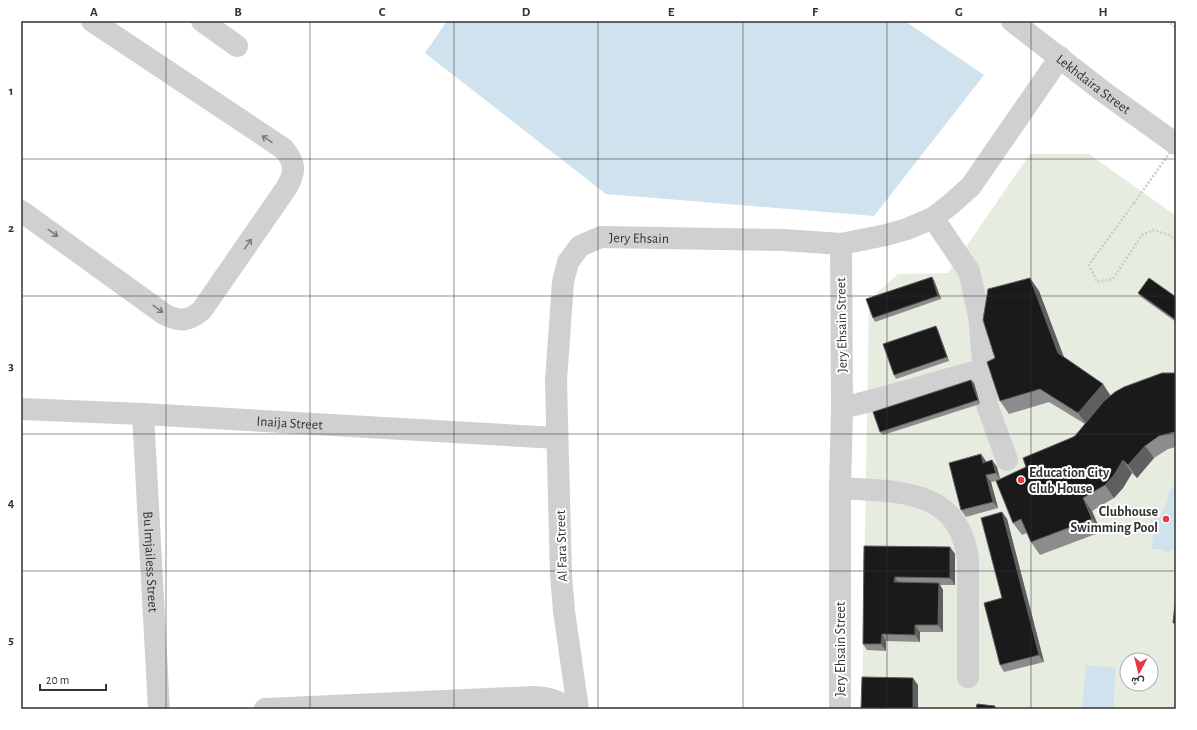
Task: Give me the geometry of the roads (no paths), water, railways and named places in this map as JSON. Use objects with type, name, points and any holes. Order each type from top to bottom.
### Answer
[{"type":"street","points":[[21,211],[164,314],[174,319],[184,320],[194,316],[202,310],[292,178],[293,168],[290,158],[284,149],[92,21]]},
{"type":"street","points":[[202,21],[237,46]]},
{"type":"street","name":"Lekhdaira Street","points":[[1013,21],[1105,93],[1176,144]]},
{"type":"street","points":[[841,244],[907,229],[933,218],[951,204],[971,186],[1060,57]]},
{"type":"street","points":[[933,218],[969,271],[979,316],[987,405],[1007,460]]},
{"type":"street","name":"Jery Ehsain","points":[[556,381],[563,282],[568,262],[580,246],[601,237],[784,240],[841,244]]},
{"type":"street","name":"Jery Ehsain Street","points":[[840,709],[840,488],[842,408],[841,244]]},
{"type":"street","points":[[842,408],[880,399],[984,369]]},
{"type":"street","name":"Al Fara Street","points":[[556,381],[561,575],[564,611],[578,709]]},
{"type":"street","name":"Inaija Street","points":[[21,408],[557,438]]},
{"type":"street","name":"Bu Imjailess Street","points":[[143,414],[159,709]]},
{"type":"street","points":[[840,488],[916,495],[936,504],[953,519],[964,538],[968,560],[968,677]]},
{"type":"street","points":[[265,709],[482,704],[534,697],[552,699],[570,709]]},
{"type":"water","points":[[447,21],[905,21],[984,75],[874,216],[606,194],[425,53]]},
{"type":"water","name":"Clubhouse Swimming Pool","points":[[1176,485],[1176,547],[1167,553],[1162,549],[1151,549],[1155,527],[1150,520],[1160,517],[1166,505],[1170,490]]},
{"type":"water","points":[[1086,665],[1116,668],[1113,709],[1082,709]]},
{"type":"place","name":"Education City Club House","points":[[1021,480]]},
{"type":"place","name":"Clubhouse Swimming Pool","points":[[1166,519]]}]
